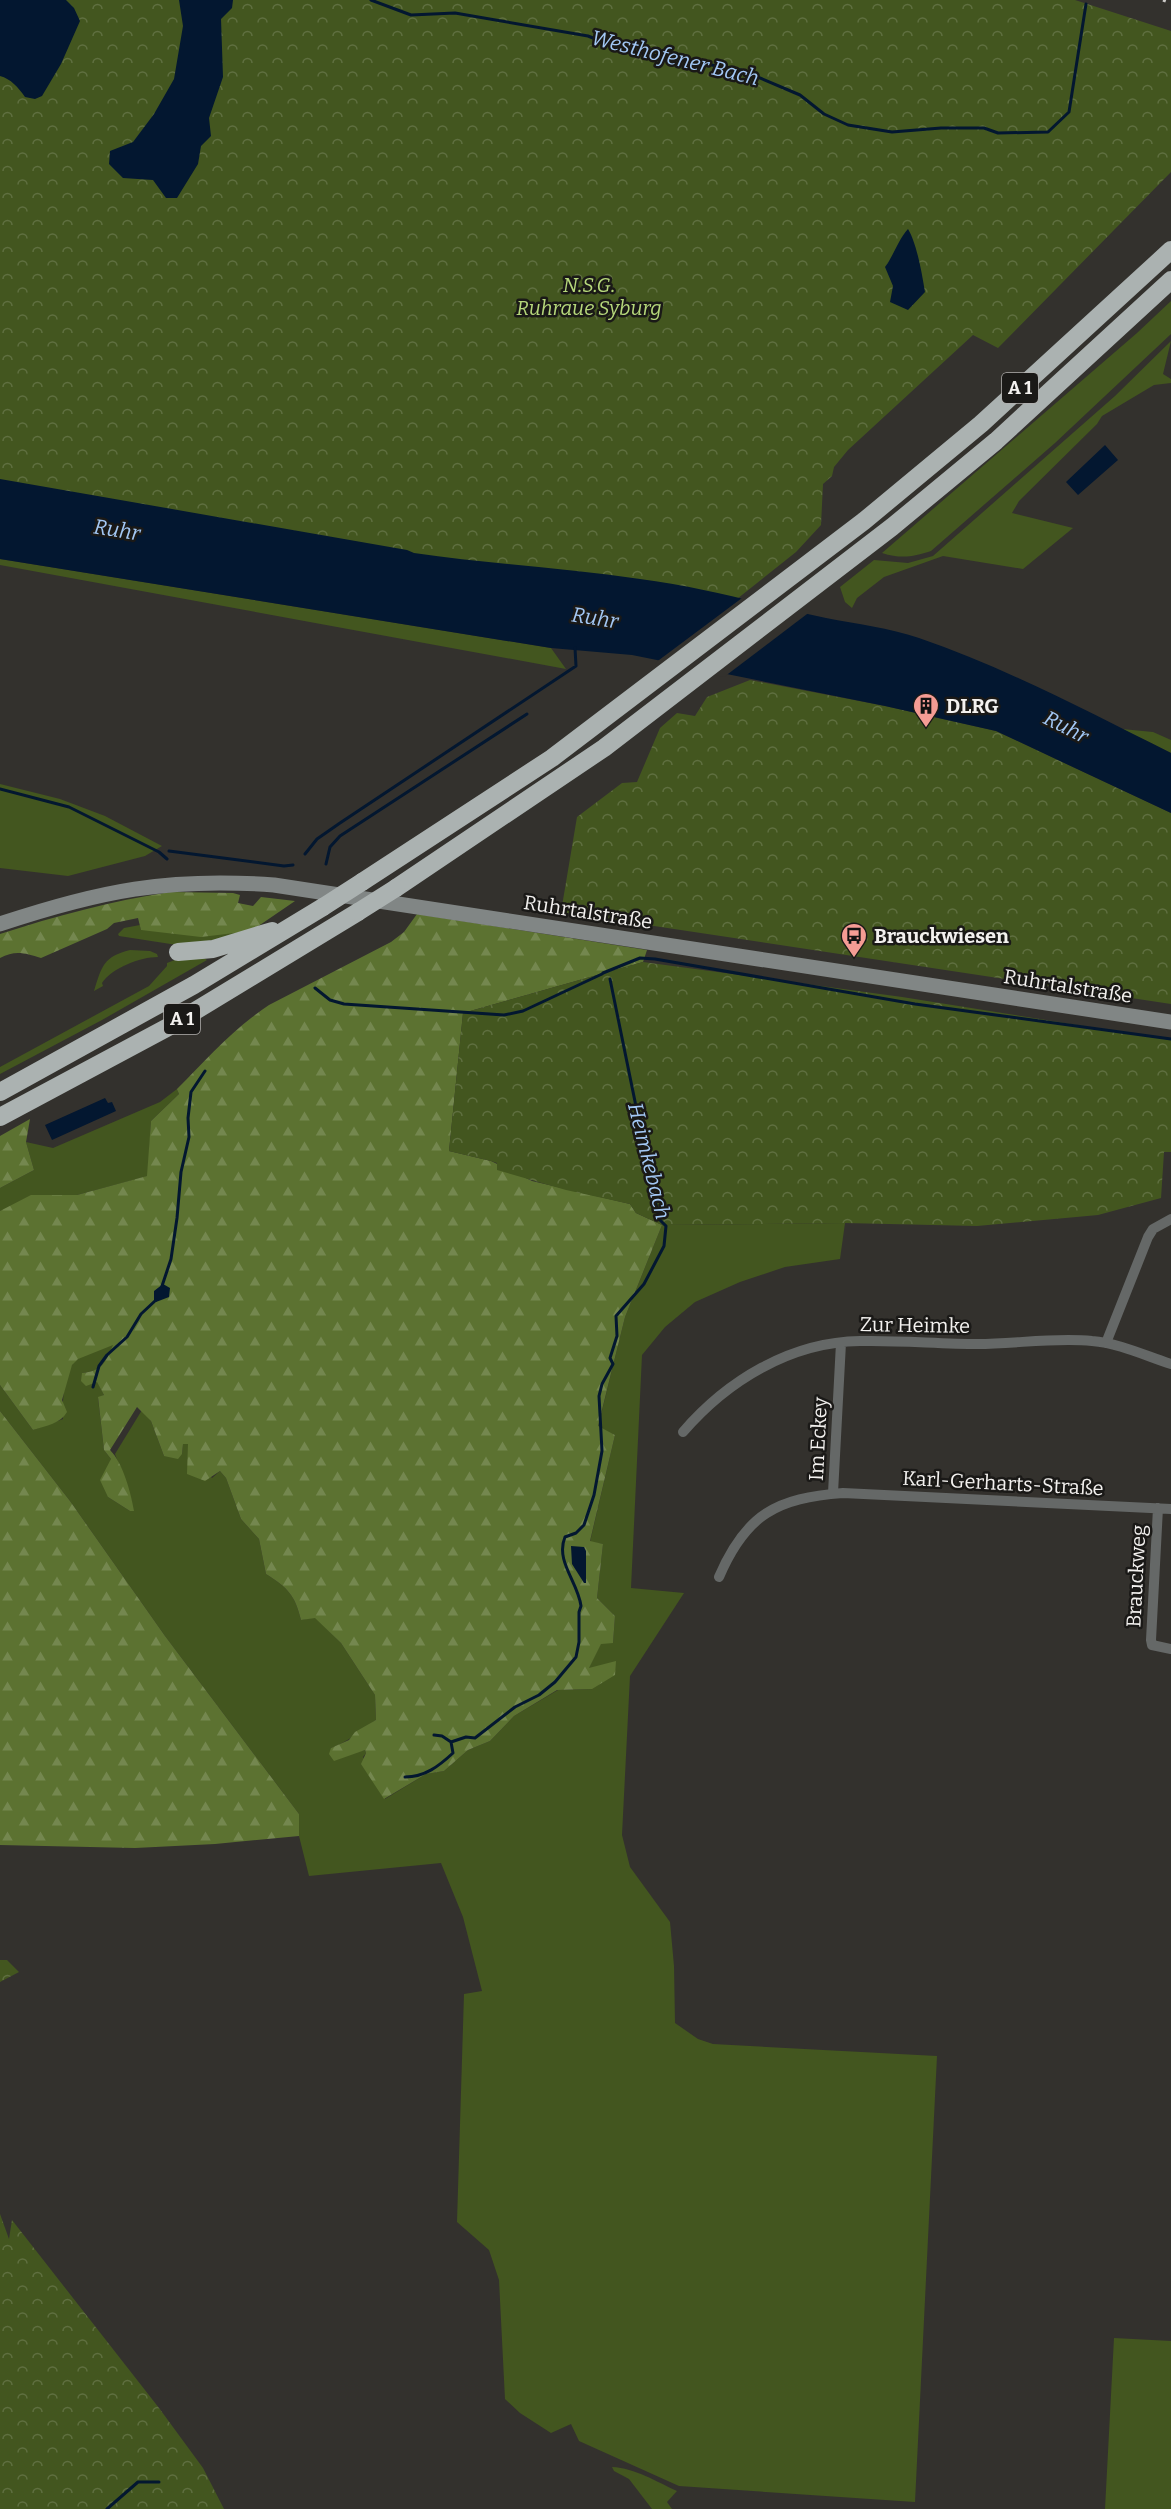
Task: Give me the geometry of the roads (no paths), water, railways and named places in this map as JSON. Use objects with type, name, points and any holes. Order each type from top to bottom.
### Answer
[{"type":"highway","name":"A 1","points":[[0,1092],[126,1024],[297,924],[552,758],[864,521],[981,424],[1171,250]]},
{"type":"highway","name":"A 1","points":[[0,1117],[172,1025],[358,912],[604,748],[892,527],[996,441],[1171,280]]},
{"type":"highway","points":[[178,952],[213,949],[297,924]]},
{"type":"main road","name":"Ruhrtalstraße","points":[[0,924],[71,901],[133,888],[200,882],[250,883],[314,890],[1171,1022]]},
{"type":"street","points":[[1106,1343],[1148,1236],[1153,1229],[1171,1219]]},
{"type":"street","name":"Zur Heimke","points":[[683,1432],[696,1416],[748,1375],[795,1353],[841,1343],[860,1341],[980,1344],[1080,1340],[1106,1343],[1171,1364]]},
{"type":"street","name":"Im Eckey","points":[[719,1577],[740,1536],[768,1512],[793,1500],[833,1493],[841,1343]]},
{"type":"street","name":"Karl-Gerharts-Straße","points":[[833,1493],[1171,1509]]},
{"type":"street","name":"Brauckweg","points":[[1158,1508],[1152,1645],[1171,1649]]},
{"type":"water","points":[[0,0],[66,0],[74,8],[80,21],[61,64],[42,96],[35,99],[25,97],[14,84],[0,76]]},
{"type":"water","points":[[179,0],[233,0],[232,8],[221,19],[223,77],[209,118],[211,136],[201,146],[198,164],[177,198],[166,198],[153,180],[123,178],[109,164],[110,151],[133,142],[154,114],[174,79],[183,26]]},
{"type":"water","points":[[908,229],[917,251],[925,292],[908,310],[890,302],[893,286],[885,267]]},
{"type":"water","points":[[1105,445],[1118,460],[1078,495],[1066,482]]},
{"type":"water","name":"Ruhr","points":[[0,479],[414,553],[664,582],[919,638],[1015,677],[1171,753],[1171,813],[996,731],[885,706],[632,655],[551,648],[0,559]]},
{"type":"water","points":[[105,1098],[108,1103],[112,1102],[116,1111],[52,1140],[45,1125]]},
{"type":"water","points":[[163,1284],[170,1288],[169,1297],[156,1302],[154,1291]]},
{"type":"water","points":[[571,1546],[584,1547],[586,1551],[586,1583],[572,1564]]},
{"type":"waterway","name":"Westhofener Bach","points":[[371,0],[411,15],[455,13],[588,36],[623,50],[741,70],[800,95],[824,114],[848,125],[892,132],[941,128],[984,128],[998,133],[1048,132],[1069,112],[1086,4]]},
{"type":"waterway","points":[[305,854],[317,839],[340,823],[576,666],[575,648]]},
{"type":"waterway","points":[[326,864],[330,847],[340,836],[527,714]]},
{"type":"waterway","name":"Heimkebach","points":[[0,789],[69,807],[159,852],[167,859]]},
{"type":"waterway","points":[[169,851],[284,866],[293,865]]},
{"type":"waterway","points":[[603,973],[640,958],[655,959],[915,1004],[1171,1039]]},
{"type":"waterway","name":"Heimkebach","points":[[315,988],[330,1000],[344,1004],[504,1015],[523,1011],[602,974]]},
{"type":"waterway","name":"Heimkebach","points":[[451,1742],[466,1737],[475,1738],[515,1707],[539,1695],[555,1682],[576,1657],[581,1606],[565,1563],[563,1546],[565,1537],[576,1533],[584,1525],[594,1495],[602,1451],[599,1396],[602,1384],[613,1364],[610,1358],[617,1336],[616,1316],[644,1284],[664,1246],[666,1226],[659,1219],[610,979]]},
{"type":"waterway","points":[[162,1286],[171,1259],[181,1172],[189,1137],[188,1118],[191,1092],[205,1071]]},
{"type":"waterway","points":[[93,1387],[99,1366],[107,1355],[127,1337],[141,1314],[156,1300]]},
{"type":"waterway","points":[[405,1777],[412,1777],[431,1770],[453,1753],[451,1742],[442,1736],[434,1735]]},
{"type":"waterway","points":[[107,2509],[138,2482],[159,2482]]},
{"type":"railway","points":[[1163,0],[1171,3]]},
{"type":"place","name":"DLRG","points":[[926,729]]},
{"type":"place","name":"Brauckwiesen","points":[[854,959]]},
{"type":"park label","name":"N.S.G. Ruhraue Syburg","points":[[589,296]]}]
